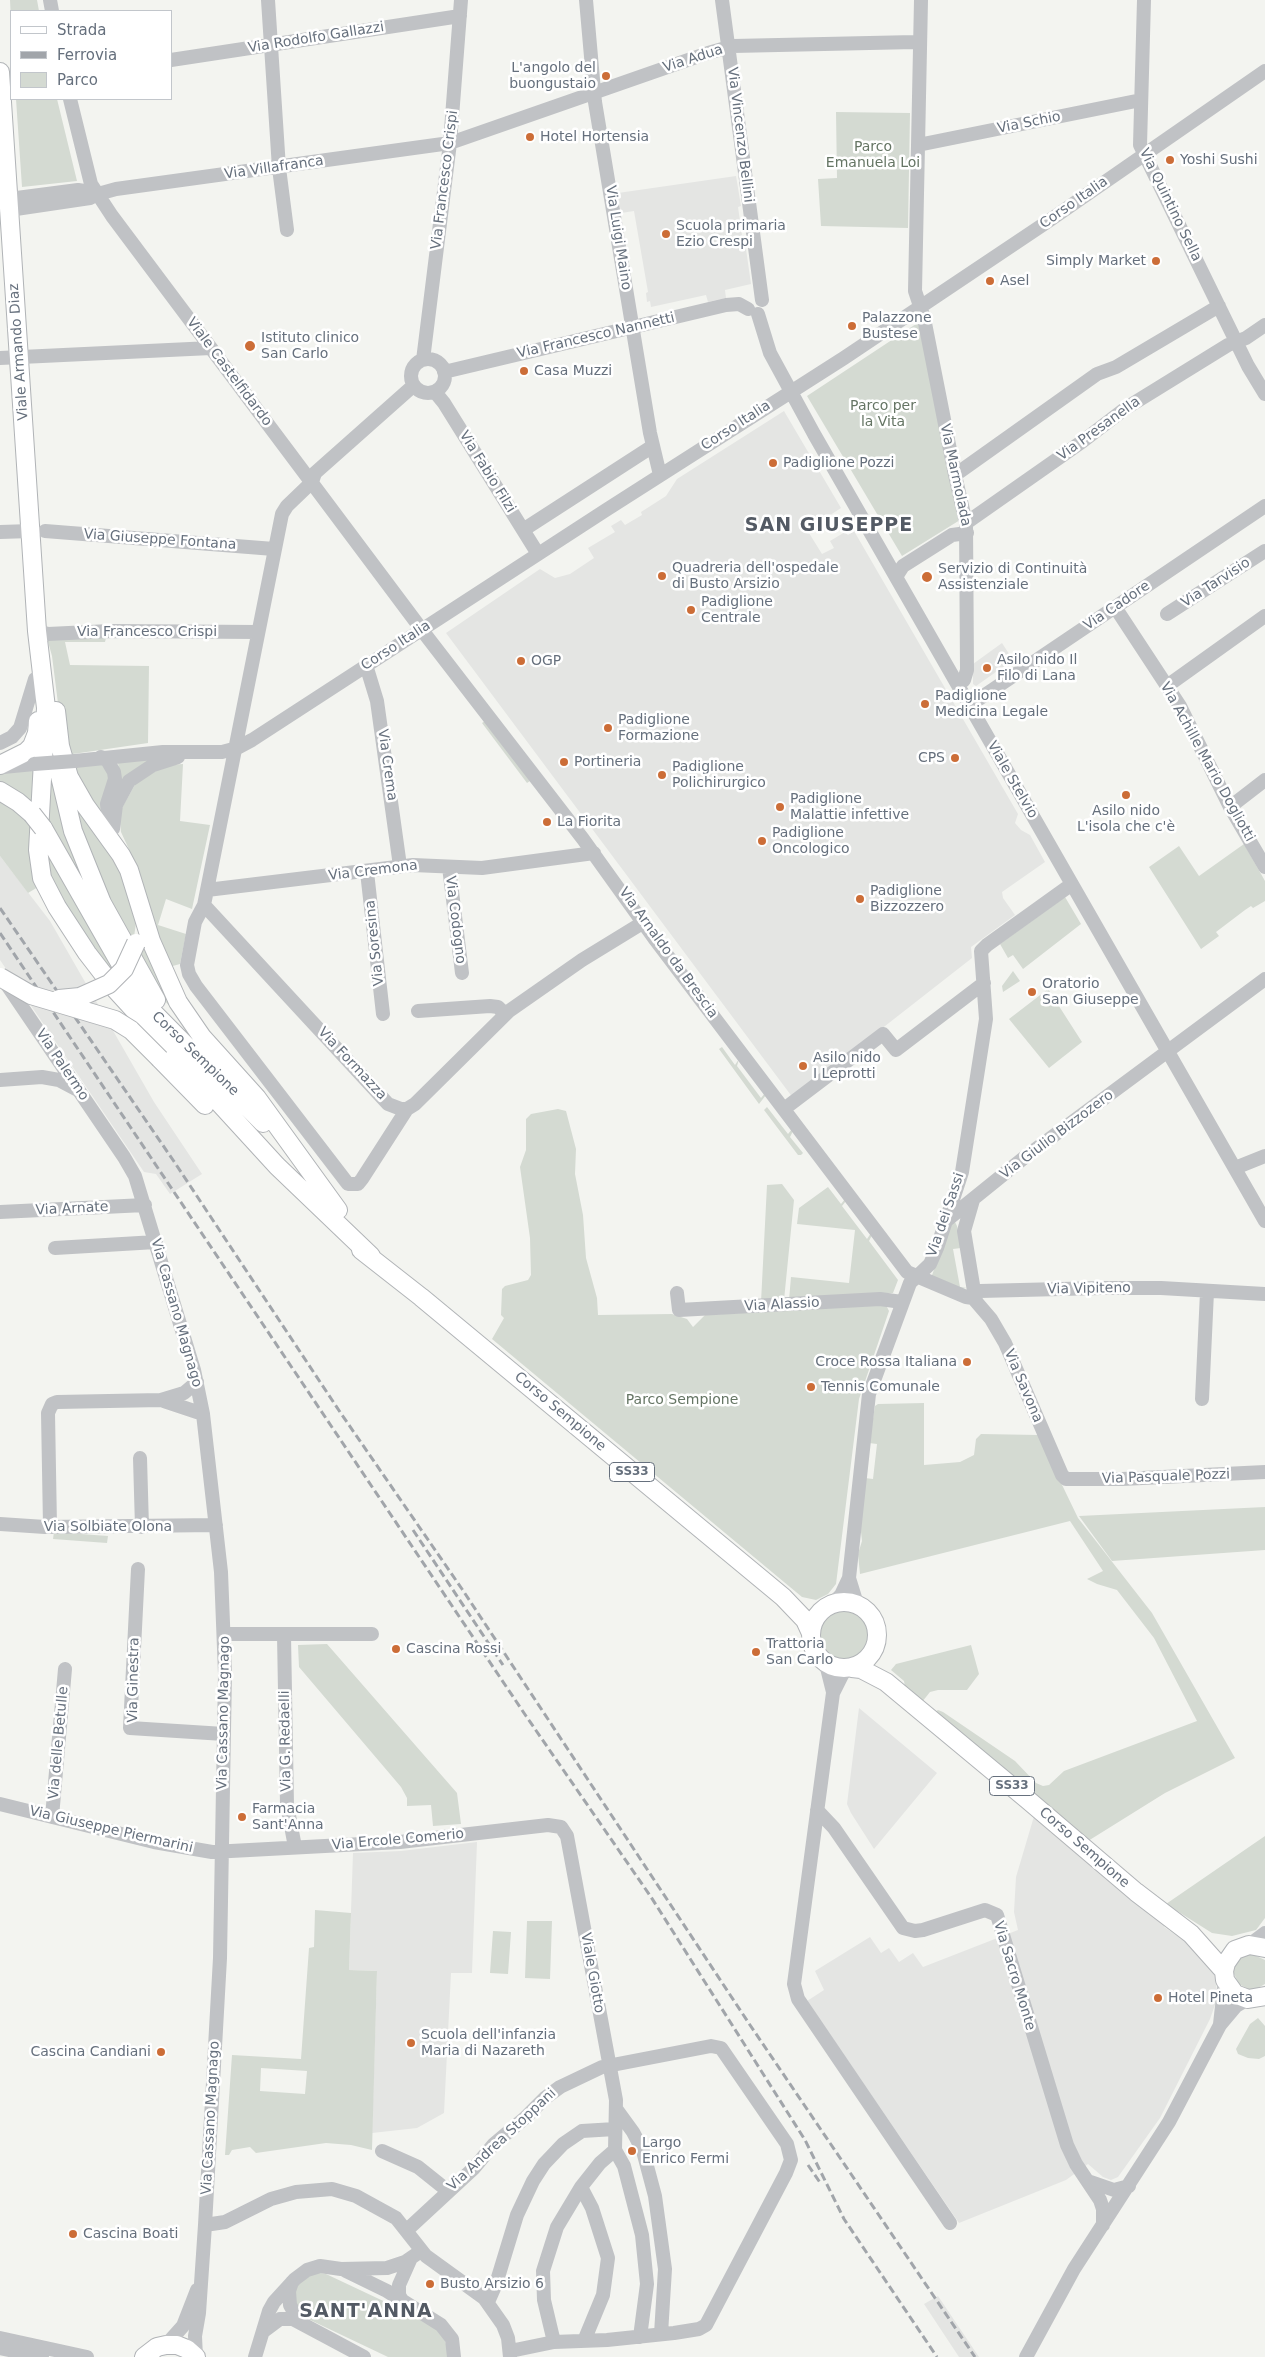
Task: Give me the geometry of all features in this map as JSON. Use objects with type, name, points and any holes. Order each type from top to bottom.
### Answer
[{"type":"main road","name":"Viale Armando Diaz","points":[[0,72],[6,205],[19,357],[38,531],[37,631]]},
{"type":"main road","points":[[37,631],[35,640],[69,777],[89,812],[121,855],[134,885],[162,969],[189,1020],[257,1098],[338,1210]]},
{"type":"main road","points":[[37,631],[47,720],[40,794],[38,858],[42,878],[48,892],[87,953],[114,988],[277,1166],[371,1256]]},
{"type":"main road","points":[[0,766],[26,752],[35,740],[43,675]]},
{"type":"main road","points":[[43,675],[54,745],[73,831],[102,903],[146,985],[192,1049]]},
{"type":"main road","name":"Corso Sempione","points":[[0,791],[18,802],[32,814],[43,828],[137,993],[152,1012],[192,1049],[252,1110],[338,1210],[421,1297]]},
{"type":"main road","points":[[41,998],[72,998],[88,995],[105,987],[124,968],[136,943],[139,923],[134,885]]},
{"type":"main road","name":"Corso Sempione","points":[[0,976],[22,991],[41,998],[103,1014],[131,1030],[272,1176],[336,1233],[371,1256],[792,1605]]},
{"type":"main road","points":[[792,1605],[828,1606],[845,1601],[857,1604]]},
{"type":"main road","name":"SS33","points":[[857,1604],[868,1612],[876,1624],[877,1638],[873,1651],[876,1664],[886,1682]]},
{"type":"main road","name":"SS33","points":[[792,1605],[805,1620],[810,1631],[814,1649],[826,1664],[837,1668],[861,1669],[886,1682]]},
{"type":"main road","points":[[810,1631],[814,1619],[828,1606]]},
{"type":"main road","points":[[850,1668],[864,1662],[873,1651]]},
{"type":"main road","name":"Corso Sempione","points":[[886,1682],[1136,1892],[1191,1934],[1225,1975],[1235,1994],[1258,2001]]},
{"type":"main road","name":"Corso Sempione","points":[[1191,1934],[1217,1944],[1252,1946]]},
{"type":"main road","points":[[1225,1975],[1230,1956],[1252,1946]]},
{"type":"main road","name":"Via Cassano Magnago","points":[[144,2357],[157,2347],[177,2345],[187,2349],[196,2357]]},
{"type":"street","points":[[268,0],[279,168],[287,230]]},
{"type":"street","name":"Via Francesco Crispi","points":[[413,386],[411,380],[412,369],[423,360],[450,143],[461,0]]},
{"type":"street","name":"Via Luigi Maino","points":[[586,0],[594,93],[632,327],[660,475]]},
{"type":"street","name":"Via Vincenzo Bellini","points":[[722,0],[764,307],[753,311]]},
{"type":"street","name":"Via Marmolada","points":[[921,0],[915,285],[954,475],[967,528],[967,670],[964,680],[958,685]]},
{"type":"street","name":"Via Quintino Sella","points":[[1144,0],[1140,141],[1144,153],[1219,306],[1265,394]]},
{"type":"street","name":"Via Rodolfo Gallazzi","points":[[172,60],[460,16]]},
{"type":"street","name":"Via Adua","points":[[450,143],[729,47],[915,42],[920,40]]},
{"type":"street","name":"Corso Italia","points":[[194,753],[222,752],[237,748],[289,717],[422,628],[920,307],[1265,71]]},
{"type":"street","name":"Viale Castelfidardo","points":[[70,100],[91,184],[422,628]]},
{"type":"street","name":"Via Schio","points":[[918,145],[1141,100]]},
{"type":"street","points":[[452,121],[475,135]]},
{"type":"street","name":"Via Villafranca","points":[[6,205],[78,190],[98,194],[450,143]]},
{"type":"street","name":"Via Francesco Nannetti","points":[[444,372],[726,305],[739,304],[753,311]]},
{"type":"street","points":[[954,475],[1097,374],[1116,367],[1219,306]]},
{"type":"street","name":"Viale Stelvio","points":[[753,311],[770,353],[790,391],[1265,1221]]},
{"type":"street","name":"Via Presanella","points":[[896,577],[903,566],[952,535],[967,528],[1126,408],[1228,345],[1246,338],[1265,325]]},
{"type":"street","points":[[0,358],[212,348]]},
{"type":"street","points":[[423,360],[436,361],[444,372],[443,384],[435,392],[423,393],[413,386],[315,473],[312,482],[283,511],[238,729],[237,748],[208,890],[204,905],[195,922],[188,951],[187,970],[192,980],[348,1184],[358,1184],[407,1109],[416,1104],[505,1014],[582,960],[644,922]]},
{"type":"street","name":"Via Fabio Filzi","points":[[435,392],[538,554]]},
{"type":"street","points":[[523,530],[653,446]]},
{"type":"street","name":"Via Cadore","points":[[970,705],[1265,506]]},
{"type":"street","name":"Via Giuseppe Fontana","points":[[0,532],[38,531],[274,548]]},
{"type":"street","name":"Via Tarvisio","points":[[1167,614],[1265,551]]},
{"type":"street","name":"Via Achille Mario Dogliotti","points":[[1115,607],[1180,706],[1230,807],[1265,867]]},
{"type":"street","points":[[1167,686],[1265,616]]},
{"type":"street","name":"Via Arnaldo da Brescia","points":[[422,628],[557,807],[580,834],[906,1271],[914,1276]]},
{"type":"street","name":"Via Francesco Crispi","points":[[37,631],[46,634],[110,631],[258,632]]},
{"type":"street","points":[[947,665],[960,656],[966,645]]},
{"type":"street","name":"Via Crema","points":[[366,665],[377,701],[400,866]]},
{"type":"street","points":[[0,743],[12,736],[23,723],[43,675]]},
{"type":"street","points":[[0,766],[163,752],[194,753]]},
{"type":"street","points":[[113,829],[118,799],[134,776],[164,760],[194,753]]},
{"type":"street","points":[[101,757],[107,760],[114,772],[114,779],[106,808],[121,855]]},
{"type":"street","points":[[1230,807],[1265,780]]},
{"type":"street","points":[[569,857],[576,838],[580,834]]},
{"type":"street","name":"Via Cremona","points":[[208,890],[368,872],[400,866],[422,864],[482,868],[594,853]]},
{"type":"street","name":"Via Codogno","points":[[449,867],[462,973]]},
{"type":"street","name":"Via Soresina","points":[[368,872],[383,1014]]},
{"type":"street","name":"Via dei Sassi","points":[[828,1606],[843,1590],[848,1578],[867,1400],[902,1302],[914,1276],[930,1264],[947,1220],[962,1172],[986,1019],[981,952],[984,947],[1072,884]]},
{"type":"street","name":"Via Formazza","points":[[204,905],[388,1104],[395,1108],[407,1109]]},
{"type":"street","name":"Via Palermo","points":[[0,976],[124,1156]]},
{"type":"street","name":"Via Giulio Bizzozero","points":[[947,1220],[1025,1157],[1265,979]]},
{"type":"street","points":[[784,1109],[883,1034],[896,1050],[984,983]]},
{"type":"street","points":[[0,993],[19,1002]]},
{"type":"street","points":[[418,1011],[490,1006],[498,1007],[505,1014]]},
{"type":"street","points":[[27,1077],[62,1064]]},
{"type":"street","points":[[0,1080],[27,1077],[59,1080],[81,1094]]},
{"type":"street","name":"Via Cassano Magnago","points":[[124,1156],[135,1176],[145,1205],[197,1382],[203,1414],[216,1525],[225,1634],[218,2006],[206,2225],[200,2282],[200,2313],[195,2343],[196,2357]]},
{"type":"street","points":[[1235,1168],[1265,1156]]},
{"type":"street","points":[[962,1172],[978,1195],[965,1220],[964,1236]]},
{"type":"street","name":"Via Arnate","points":[[0,1212],[145,1205]]},
{"type":"street","points":[[914,1276],[972,1298],[974,1291],[964,1236],[958,1221],[947,1220]]},
{"type":"street","points":[[55,1248],[156,1242]]},
{"type":"street","name":"Via Vipiteno","points":[[972,1298],[980,1291],[1082,1289],[1161,1288],[1265,1294]]},
{"type":"street","points":[[1202,1399],[1207,1292]]},
{"type":"street","name":"Via Alassio","points":[[677,1293],[679,1310],[880,1299],[902,1302]]},
{"type":"street","name":"Via Savona","points":[[972,1298],[991,1319],[1005,1343],[1062,1475],[1066,1479]]},
{"type":"street","points":[[50,1526],[48,1413],[52,1404],[56,1402],[161,1400],[184,1393],[197,1382]]},
{"type":"street","points":[[161,1400],[203,1414]]},
{"type":"street","points":[[140,1458],[142,1527]]},
{"type":"street","name":"Via Pasquale Pozzi","points":[[1066,1479],[1122,1479],[1265,1472]]},
{"type":"street","name":"Via Solbiate Olona","points":[[0,1524],[142,1527],[216,1525]]},
{"type":"street","name":"Via Ginestra","points":[[138,1569],[130,1728],[224,1734]]},
{"type":"street","name":"Via dei Sassi","points":[[848,1578],[857,1604]]},
{"type":"street","points":[[225,1634],[372,1634]]},
{"type":"street","name":"Via G. Redaelli","points":[[284,1635],[287,1804],[295,1847]]},
{"type":"street","points":[[826,1664],[833,1693]]},
{"type":"street","points":[[850,1668],[842,1675],[833,1693],[794,1984],[798,1998],[950,2223]]},
{"type":"street","name":"Via delle Betulle","points":[[52,1817],[65,1669]]},
{"type":"street","name":"Via Giuseppe Piermarini","points":[[0,1804],[154,1842],[222,1852]]},
{"type":"street","name":"Via Sacro Monte","points":[[816,1810],[834,1828],[903,1928],[915,1931],[923,1930],[985,1910],[997,1915],[1067,2145],[1103,2209],[1103,2225]]},
{"type":"street","name":"Via Ercole Comerio","points":[[222,1852],[400,1842],[548,1825],[561,1827],[567,1836]]},
{"type":"street","name":"Viale Giotto","points":[[567,1836],[617,2110],[615,2150],[624,2166],[636,2206],[646,2257],[646,2294],[640,2336]]},
{"type":"street","points":[[1252,1946],[1265,1933]]},
{"type":"street","points":[[1220,2025],[1225,1975]]},
{"type":"street","points":[[1026,2357],[1061,2292],[1169,2122],[1220,2025],[1236,2006],[1258,2001]]},
{"type":"street","name":"Via Andrea Stoppani","points":[[407,2230],[474,2168],[489,2149],[526,2118],[545,2098],[569,2082],[608,2066],[719,2046],[787,2144],[791,2160],[786,2173],[706,2325],[699,2329],[662,2334]]},
{"type":"street","name":"Viale Giotto","points":[[617,2110],[633,2132],[643,2151],[655,2196],[665,2269],[662,2334]]},
{"type":"street","points":[[488,2302],[496,2284],[518,2215],[533,2180],[544,2164],[563,2144],[582,2131],[615,2129]]},
{"type":"street","points":[[554,2342],[544,2300],[543,2271],[557,2227],[581,2187],[600,2163],[615,2150]]},
{"type":"street","points":[[382,2151],[418,2167],[448,2191]]},
{"type":"street","points":[[1087,2180],[1114,2190],[1128,2186]]},
{"type":"street","points":[[581,2187],[592,2208],[605,2243],[608,2258],[603,2295],[584,2341]]},
{"type":"street","points":[[206,2225],[230,2220],[284,2195],[326,2189],[348,2193],[370,2202],[396,2218],[407,2230],[416,2255],[438,2265],[476,2291],[488,2302],[503,2325],[510,2354],[554,2342],[662,2334]]},
{"type":"street","points":[[255,2357],[271,2307],[292,2282],[307,2270],[315,2267],[341,2269],[387,2268],[416,2255]]},
{"type":"street","points":[[402,2300],[399,2295],[399,2285],[416,2255]]},
{"type":"street","points":[[341,2269],[377,2285],[445,2328],[454,2343],[454,2357]]},
{"type":"street","name":"Via Cassano Magnago","points":[[166,2345],[183,2326],[200,2282]]},
{"type":"street","points":[[292,2282],[289,2291],[290,2306],[299,2321]]},
{"type":"street","points":[[264,2331],[280,2319],[288,2318],[299,2321],[364,2357]]},
{"type":"street","points":[[0,2338],[87,2357]]},
{"type":"street","points":[[0,2348],[42,2357]]},
{"type":"shaded area","name":"Scuola primaria Ezio Crespi","points":[[736,176],[741,206],[738,207],[751,284],[725,290],[726,298],[708,302],[706,295],[651,307],[650,301],[647,302],[646,293],[648,292],[634,211],[621,213],[618,193]]},
{"type":"shaded area","points":[[784,411],[841,508],[818,523],[814,519],[804,525],[822,554],[834,548],[830,541],[845,532],[848,535],[854,531],[1018,814],[1015,823],[1021,830],[1030,835],[1045,862],[1002,892],[1003,898],[1015,915],[971,947],[972,958],[793,1098],[446,633],[540,569],[555,578],[570,574],[594,558],[588,548],[615,532],[611,526],[621,520],[625,525],[642,515],[641,512],[666,496],[677,479]]},
{"type":"shaded area","name":"Asilo nido Il Filo di Lana","points":[[1002,643],[1013,660],[976,686],[973,684],[973,664]]},
{"type":"shaded area","points":[[0,856],[50,921],[154,1102],[202,1174],[170,1194],[156,1174],[144,1172],[0,960]]},
{"type":"shaded area","points":[[859,1708],[937,1773],[874,1849],[847,1804]]},
{"type":"shaded area","points":[[1035,1813],[1166,1923],[1164,1927],[1201,1952],[1214,1971],[1217,1992],[1216,2002],[1210,2019],[1160,2118],[1118,2177],[1111,2180],[1103,2177],[1088,2164],[1066,2180],[959,2223],[807,2001],[824,1990],[815,1971],[870,1937],[881,1953],[889,1948],[899,1962],[913,1953],[923,1967],[1018,1930],[1014,1912],[1016,1877]]},
{"type":"shaded area","points":[[477,1842],[472,1973],[451,1973],[444,2113],[417,2128],[372,2133],[377,1971],[349,1970],[353,1853],[401,1851]]},
{"type":"shaded area","points":[[938,2296],[979,2357],[959,2357],[924,2304]]},
{"type":"green space","points":[[10,0],[37,0],[39,10],[10,10]]},
{"type":"green space","points":[[16,100],[57,100],[77,181],[22,187]]},
{"type":"green space","name":"Parco Emanuela Loi","points":[[836,112],[910,113],[908,228],[821,226],[818,179],[837,178]]},
{"type":"green space","name":"Parco per la Vita","points":[[919,322],[960,520],[902,556],[807,396]]},
{"type":"green space","points":[[47,638],[106,638],[105,642],[65,642],[70,665],[149,666],[148,743],[66,755],[52,656]]},
{"type":"green space","points":[[485,721],[530,781],[527,783],[482,723]]},
{"type":"green space","points":[[153,757],[122,786],[118,763]]},
{"type":"green space","points":[[100,763],[110,770],[105,820],[80,786],[74,764]]},
{"type":"green space","points":[[183,764],[180,821],[210,825],[192,909],[166,899],[158,925],[186,934],[180,964],[169,967],[161,947],[138,869],[121,832],[119,813],[137,781],[167,765]]},
{"type":"green space","points":[[38,768],[35,805],[0,785],[0,773]]},
{"type":"green space","points":[[50,769],[99,910],[46,818]]},
{"type":"green space","points":[[67,782],[121,866],[136,923],[133,944],[95,874]]},
{"type":"green space","points":[[0,797],[30,822],[30,843],[38,887],[28,893],[0,856]]},
{"type":"green space","points":[[1244,844],[1265,881],[1265,901],[1245,910],[1216,932],[1219,936],[1201,949],[1149,867],[1179,846],[1199,876]]},
{"type":"green space","points":[[45,846],[127,984],[106,969],[51,883]]},
{"type":"green space","points":[[1065,897],[1081,924],[1023,969],[1013,955],[1008,958],[1000,944]]},
{"type":"green space","points":[[147,937],[208,1048],[163,999],[138,961]]},
{"type":"green space","points":[[1013,971],[1020,981],[1003,992],[1002,986]]},
{"type":"green space","points":[[1048,989],[1082,1042],[1049,1068],[1009,1019]]},
{"type":"green space","points":[[722,1047],[735,1065],[739,1059],[737,1066],[761,1098],[765,1093],[766,1095],[759,1104],[719,1049]]},
{"type":"green space","points":[[767,1107],[788,1134],[792,1129],[790,1137],[803,1153],[801,1155],[798,1155],[764,1110]]},
{"type":"green space","name":"Parco Sempione","points":[[558,1109],[566,1111],[576,1149],[575,1174],[583,1215],[586,1258],[597,1298],[598,1315],[672,1314],[687,1319],[693,1327],[705,1315],[886,1305],[889,1311],[859,1399],[836,1584],[828,1594],[816,1600],[802,1597],[492,1339],[504,1318],[501,1315],[502,1289],[505,1286],[528,1280],[531,1275],[530,1238],[520,1167],[526,1150],[526,1119],[531,1114]]},
{"type":"green space","points":[[782,1184],[794,1200],[784,1300],[761,1302],[767,1185]]},
{"type":"green space","points":[[828,1187],[841,1204],[845,1199],[846,1201],[842,1206],[867,1239],[871,1233],[869,1241],[898,1280],[893,1293],[789,1300],[791,1277],[849,1283],[855,1230],[797,1224],[799,1208]]},
{"type":"green space","points":[[955,1222],[961,1248],[953,1249],[960,1287],[967,1288],[957,1289],[931,1278],[950,1225]]},
{"type":"green space","points":[[924,1403],[924,1465],[960,1462],[974,1455],[976,1439],[981,1434],[1038,1435],[1078,1518],[1152,1613],[1235,1758],[1165,1793],[1088,1841],[933,1713],[938,1710],[943,1712],[1015,1761],[1036,1783],[1043,1786],[1049,1785],[1064,1771],[1197,1721],[1154,1638],[1117,1590],[1087,1579],[1103,1571],[1070,1521],[860,1574],[858,1554],[862,1541],[860,1523],[865,1478],[873,1479],[877,1444],[869,1443],[875,1406],[878,1404]]},
{"type":"green space","points":[[1265,1507],[1265,1550],[1112,1561],[1079,1516]]},
{"type":"green space","points":[[54,1532],[108,1536],[107,1543],[53,1539]]},
{"type":"green space","points":[[837,1607],[849,1607],[859,1611],[867,1619],[871,1635],[867,1651],[859,1659],[849,1663],[837,1663],[827,1659],[819,1651],[815,1641],[815,1629],[819,1619],[827,1611]]},
{"type":"green space","points":[[327,1644],[457,1793],[461,1824],[433,1826],[431,1805],[407,1806],[407,1798],[401,1787],[299,1667],[298,1645]]},
{"type":"green space","points":[[971,1645],[979,1674],[967,1690],[938,1690],[930,1692],[922,1702],[905,1687],[904,1681],[891,1670],[896,1664]]},
{"type":"green space","points":[[1265,1836],[1265,1918],[1256,1930],[1232,1936],[1212,1933],[1166,1904]]},
{"type":"green space","points":[[315,1910],[351,1913],[349,1970],[377,1971],[372,2150],[351,2145],[326,2143],[256,2153],[250,2147],[232,2150],[229,2155],[225,2155],[232,2055],[301,2059],[309,1948],[314,1947]],"holes":[[[261,2068],[307,2071],[305,2094],[260,2091]]]},
{"type":"green space","points":[[527,1921],[552,1921],[550,1979],[525,1978]]},
{"type":"green space","points":[[493,1931],[511,1932],[508,1974],[490,1973]]},
{"type":"green space","points":[[1252,1954],[1265,1960],[1265,1984],[1250,1990],[1239,1984],[1234,1974],[1234,1968],[1241,1958]]},
{"type":"green space","points":[[1258,2018],[1265,2026],[1265,2056],[1259,2059],[1248,2058],[1238,2054],[1236,2049],[1250,2024]]},
{"type":"green space","points":[[314,2272],[326,2274],[430,2323],[442,2331],[450,2357],[388,2357],[301,2315],[292,2298],[295,2287]]},
{"type":"railway","points":[[0,908],[173,1160],[340,1412],[462,1589],[750,2025],[975,2357]]},
{"type":"railway","points":[[0,933],[526,1716],[651,1897],[805,2140],[844,2219],[937,2357]]},
{"type":"railway","points":[[413,1530],[503,1665]]},
{"type":"railway","points":[[808,2165],[821,2184]]},
{"type":"place","name":"L'angolo del buongustaio","points":[[606,76]]},
{"type":"place","name":"Hotel Hortensia","points":[[530,137]]},
{"type":"place","name":"Yoshi Sushi","points":[[1170,160]]},
{"type":"place","name":"Scuola primaria Ezio Crespi","points":[[666,234]]},
{"type":"place","name":"Simply Market","points":[[1156,261]]},
{"type":"place","name":"Asel","points":[[990,281]]},
{"type":"place","name":"Palazzone Bustese","points":[[852,326]]},
{"type":"place","name":"Istituto clinico San Carlo","points":[[250,346]]},
{"type":"place","name":"Casa Muzzi","points":[[524,371]]},
{"type":"place","name":"Padiglione Pozzi","points":[[773,463]]},
{"type":"place","name":"Quadreria dell'ospedale di Busto Arsizio","points":[[662,576]]},
{"type":"place","name":"Servizio di Continuità Assistenziale","points":[[927,577]]},
{"type":"place","name":"Padiglione Centrale","points":[[691,610]]},
{"type":"place","name":"OGP","points":[[521,661]]},
{"type":"place","name":"Asilo nido Il Filo di Lana","points":[[987,668]]},
{"type":"place","name":"Padiglione Medicina Legale","points":[[925,704]]},
{"type":"place","name":"Padiglione Formazione","points":[[608,728]]},
{"type":"place","name":"CPS","points":[[955,758]]},
{"type":"place","name":"Portineria","points":[[564,762]]},
{"type":"place","name":"Padiglione Polichirurgico","points":[[662,775]]},
{"type":"place","name":"Asilo nido L'isola che c'è","points":[[1126,795]]},
{"type":"place","name":"Padiglione Malattie infettive","points":[[780,807]]},
{"type":"place","name":"La Fiorita","points":[[547,822]]},
{"type":"place","name":"Padiglione Oncologico","points":[[762,841]]},
{"type":"place","name":"Padiglione Bizzozzero","points":[[860,899]]},
{"type":"place","name":"Oratorio San Giuseppe","points":[[1032,992]]},
{"type":"place","name":"Asilo nido I Leprotti","points":[[803,1066]]},
{"type":"place","name":"Croce Rossa Italiana","points":[[967,1362]]},
{"type":"place","name":"Tennis Comunale","points":[[811,1387]]},
{"type":"place","name":"Cascina Rossi","points":[[396,1649]]},
{"type":"place","name":"Trattoria San Carlo","points":[[756,1652]]},
{"type":"place","name":"Farmacia Sant'Anna","points":[[242,1817]]},
{"type":"place","name":"Hotel Pineta","points":[[1158,1998]]},
{"type":"place","name":"Scuola dell'infanzia Maria di Nazareth","points":[[411,2043]]},
{"type":"place","name":"Cascina Candiani","points":[[161,2052]]},
{"type":"place","name":"Largo Enrico Fermi","points":[[632,2151]]},
{"type":"place","name":"Cascina Boati","points":[[73,2234]]},
{"type":"place","name":"Busto Arsizio 6","points":[[430,2284]]},
{"type":"district","name":"SAN GIUSEPPE","points":[[829,526]]},
{"type":"district","name":"SANT'ANNA","points":[[366,2312]]}]
